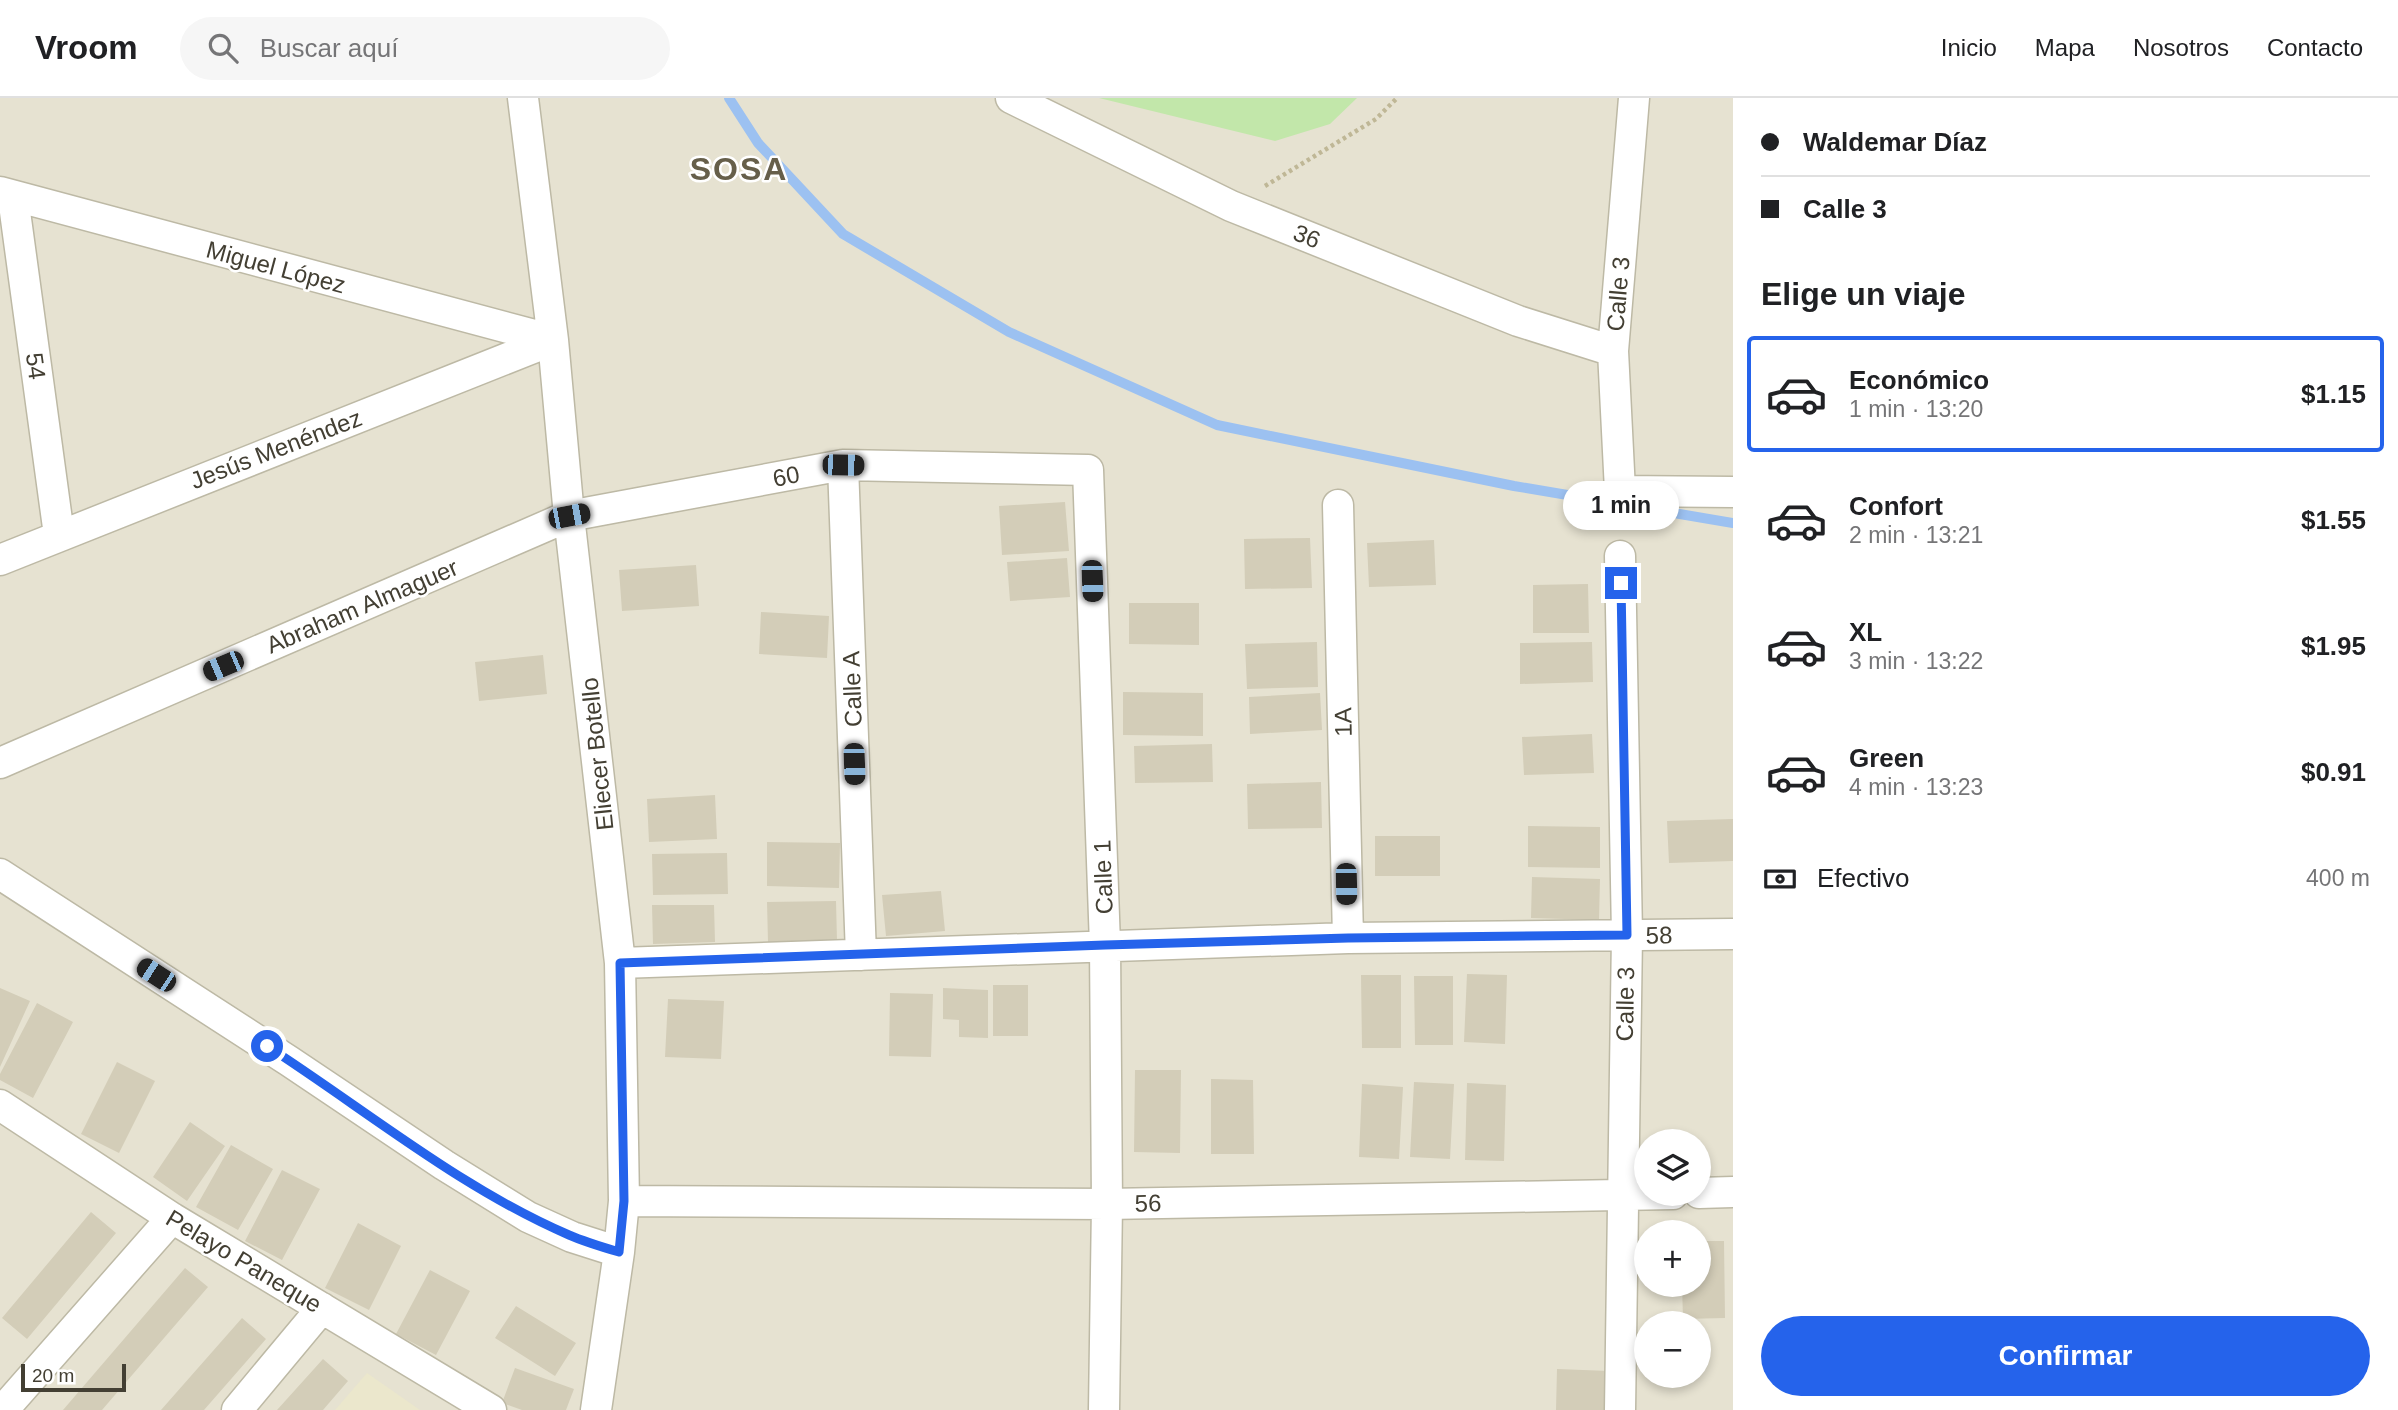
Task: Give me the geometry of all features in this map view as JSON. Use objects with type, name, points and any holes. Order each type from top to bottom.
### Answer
[{"type":"street","name":"Eliecer Botello","points":[[523,98],[553,340],[569,516],[620,963],[624,1201],[596,1410]]},
{"type":"street","name":"36","points":[[1011,98],[1231,206],[1518,321],[1613,351]]},
{"type":"street","name":"Calle 3","points":[[1634,98],[1613,351],[1620,491],[1733,492]]},
{"type":"street","name":"Miguel López","points":[[7,195],[553,340]]},
{"type":"street","name":"54","points":[[7,195],[59,535]]},
{"type":"street","name":"Jesús Menéndez","points":[[0,560],[553,340]]},
{"type":"street","name":"60","points":[[569,516],[843,465],[1088,470]]},
{"type":"street","name":"Calle A","points":[[843,465],[861,955]]},
{"type":"street","name":"Calle 1","points":[[1088,470],[1105,945],[1107,1204],[1104,1410]]},
{"type":"street","name":"1A","points":[[1338,505],[1348,938]]},
{"type":"street","name":"Abraham Almaguer","points":[[0,763],[569,516]]},
{"type":"street","name":"Calle 3","points":[[1620,556],[1627,935],[1620,1410]]},
{"type":"street","points":[[0,874],[289,1061],[444,1166],[528,1217],[572,1237],[619,1252]]},
{"type":"street","name":"58","points":[[620,963],[1348,938],[1733,934]]},
{"type":"street","name":"Pelayo Paneque","points":[[0,1105],[172,1218],[491,1410]]},
{"type":"street","points":[[1711,1193],[1733,1192]]},
{"type":"street","name":"56","points":[[624,1201],[1107,1204],[1634,1195]]},
{"type":"street","points":[[3,1410],[172,1218]]},
{"type":"street","points":[[237,1410],[322,1308]]},
{"type":"path","points":[[1231,206],[1376,118],[1397,98]]},
{"type":"shaded area","points":[[0,98],[1733,98],[1733,1410],[0,1410]]},
{"type":"shaded area","points":[[367,1373],[420,1410],[335,1410]]},
{"type":"green space","points":[[1099,98],[1357,98],[1330,124],[1275,141]]},
{"type":"building","points":[[1065,502],[1069,551],[1002,555],[999,506]]},
{"type":"building","points":[[1310,538],[1312,588],[1245,589],[1244,539]]},
{"type":"building","points":[[1434,540],[1436,585],[1369,587],[1367,543]]},
{"type":"building","points":[[1067,558],[1070,597],[1010,601],[1007,562]]},
{"type":"building","points":[[696,565],[699,606],[622,611],[619,570]]},
{"type":"building","points":[[1588,584],[1589,633],[1533,633],[1533,585]]},
{"type":"building","points":[[1129,603],[1199,603],[1199,645],[1129,644]]},
{"type":"building","points":[[761,612],[829,616],[827,658],[759,654]]},
{"type":"building","points":[[1317,642],[1318,687],[1247,689],[1245,644]]},
{"type":"building","points":[[1592,642],[1593,682],[1520,684],[1520,643]]},
{"type":"building","points":[[543,655],[547,694],[479,701],[475,662]]},
{"type":"building","points":[[1123,692],[1203,693],[1203,736],[1123,735]]},
{"type":"building","points":[[1320,693],[1322,730],[1250,734],[1249,697]]},
{"type":"building","points":[[1592,734],[1594,773],[1524,775],[1522,737]]},
{"type":"building","points":[[1212,744],[1213,782],[1135,783],[1134,746]]},
{"type":"building","points":[[1321,782],[1322,828],[1248,829],[1247,784]]},
{"type":"building","points":[[715,795],[717,839],[649,842],[647,799]]},
{"type":"building","points":[[1733,819],[1733,861],[1669,863],[1667,821]]},
{"type":"building","points":[[1528,826],[1600,827],[1600,868],[1528,867]]},
{"type":"building","points":[[1375,836],[1440,836],[1440,876],[1375,876]]},
{"type":"building","points":[[767,842],[840,843],[839,888],[767,886]]},
{"type":"building","points":[[727,853],[728,894],[653,895],[652,854]]},
{"type":"building","points":[[1532,877],[1600,879],[1599,920],[1531,918]]},
{"type":"building","points":[[941,891],[945,931],[886,936],[882,895]]},
{"type":"building","points":[[836,901],[837,941],[768,942],[767,902]]},
{"type":"building","points":[[652,905],[714,905],[715,942],[653,944]]},
{"type":"building","points":[[1467,974],[1507,975],[1505,1044],[1464,1042]]},
{"type":"building","points":[[1361,975],[1401,975],[1401,1048],[1362,1048]]},
{"type":"building","points":[[1414,976],[1453,976],[1453,1045],[1415,1045]]},
{"type":"building","points":[[993,985],[1028,985],[1028,1036],[993,1036]]},
{"type":"building","points":[[0,988],[30,1001],[0,1067]]},
{"type":"building","points":[[943,988],[988,990],[988,1038],[959,1037],[959,1020],[943,1019]]},
{"type":"building","points":[[890,993],[933,994],[931,1057],[889,1056]]},
{"type":"building","points":[[668,999],[724,1001],[721,1059],[665,1057]]},
{"type":"building","points":[[37,1003],[73,1022],[33,1098],[0,1080],[0,1074]]},
{"type":"building","points":[[117,1062],[155,1081],[119,1153],[81,1134]]},
{"type":"building","points":[[1135,1070],[1181,1070],[1180,1153],[1134,1152]]},
{"type":"building","points":[[1211,1079],[1253,1080],[1254,1154],[1211,1154]]},
{"type":"building","points":[[1414,1082],[1454,1084],[1450,1159],[1410,1157]]},
{"type":"building","points":[[1467,1083],[1506,1085],[1504,1161],[1465,1160]]},
{"type":"building","points":[[1362,1084],[1403,1087],[1399,1159],[1359,1157]]},
{"type":"building","points":[[190,1122],[225,1146],[187,1201],[153,1177]]},
{"type":"building","points":[[231,1145],[273,1169],[238,1230],[196,1207]]},
{"type":"building","points":[[282,1170],[320,1189],[282,1260],[245,1241]]},
{"type":"building","points":[[91,1212],[116,1233],[27,1339],[2,1318]]},
{"type":"building","points":[[358,1223],[401,1246],[369,1310],[325,1288]]},
{"type":"building","points":[[1711,1241],[1724,1241],[1725,1318],[1711,1318],[1711,1311],[1683,1311],[1682,1297],[1711,1297]]},
{"type":"building","points":[[185,1268],[208,1287],[102,1410],[63,1410]]},
{"type":"building","points":[[430,1270],[470,1291],[436,1355],[396,1334]]},
{"type":"building","points":[[516,1306],[576,1343],[555,1376],[495,1338]]},
{"type":"building","points":[[242,1318],[266,1339],[204,1410],[161,1410]]},
{"type":"building","points":[[323,1359],[348,1381],[323,1410],[277,1410]]},
{"type":"building","points":[[515,1368],[574,1389],[566,1410],[522,1410],[502,1403]]},
{"type":"building","points":[[1557,1369],[1609,1371],[1608,1410],[1556,1410]]},
{"type":"waterway","points":[[729,98],[758,143],[843,234],[1009,332],[1217,425],[1514,486],[1733,523]]},
{"type":"district","name":"SOSA","points":[[739,169]]},
{"type":"route","points":[[267,1046],[444,1166],[528,1217],[572,1237],[619,1252],[624,1201],[620,963],[1348,938],[1627,935],[1621,583]]}]
